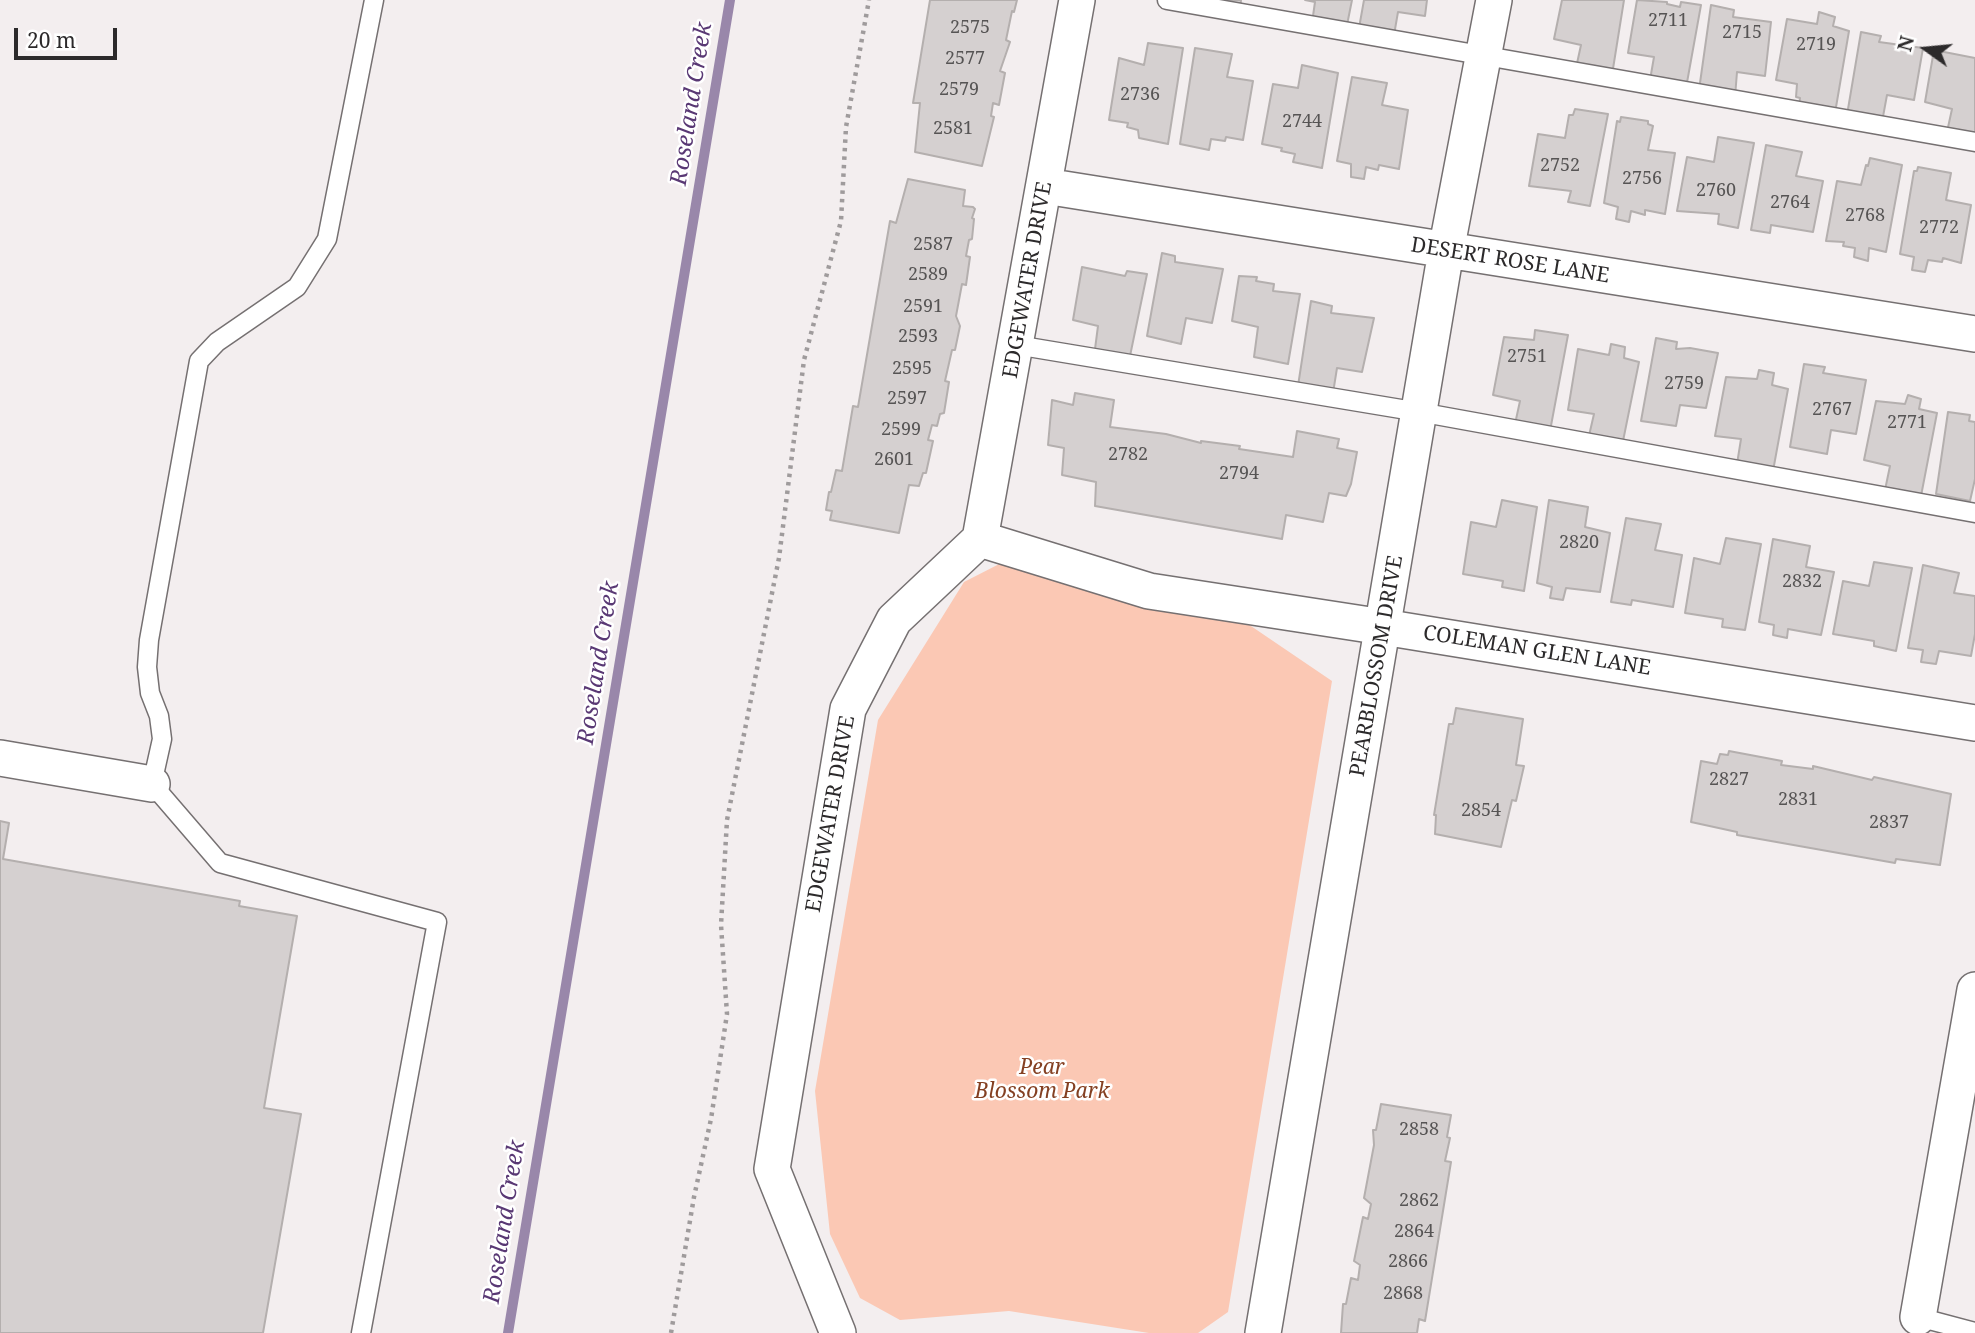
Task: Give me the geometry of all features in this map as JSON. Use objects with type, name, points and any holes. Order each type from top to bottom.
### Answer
[{"type":"street","name":"EDGEWATER DRIVE","points":[[838,1333],[772,1169],[848,709],[894,620],[980,539],[1077,0]]},
{"type":"street","name":"PEARBLOSSOM DRIVE","points":[[1263,1333],[1446,250],[1494,0]]},
{"type":"street","name":"DESERT ROSE LANE","points":[[1045,186],[1975,334]]},
{"type":"street","name":"COLEMAN GLEN LANE","points":[[980,539],[1149,592],[1383,626],[1975,723]]},
{"type":"street","points":[[0,758],[152,784]]},
{"type":"street","points":[[1918,1317],[1975,990]]},
{"type":"lane","points":[[361,1333],[437,922],[220,863],[152,784],[162,739],[159,716],[150,694],[147,667],[149,640],[199,361],[217,342],[297,287],[327,239],[374,0]]},
{"type":"lane","points":[[1167,0],[1975,142]]},
{"type":"lane","points":[[1016,345],[1419,412],[1975,513]]},
{"type":"lane","points":[[1918,1317],[1975,1332]]},
{"type":"path","points":[[671,1333],[694,1197],[711,1119],[727,1014],[721,925],[727,820],[779,558],[804,360],[841,222],[846,127],[869,0]]},
{"type":"green space","name":"Pear Blossom Park","points":[[1011,558],[1248,624],[1332,681],[1228,1312],[1198,1333],[1149,1333],[1009,1311],[900,1320],[860,1298],[830,1234],[815,1091],[878,720],[964,582]]},
{"type":"building","points":[[930,0],[1017,0],[1006,40],[1010,42],[1000,71],[1005,73],[999,105],[993,103],[991,116],[994,117],[982,166],[915,152],[920,103],[913,103]]},
{"type":"building","points":[[1204,0],[1241,0],[1240,10]]},
{"type":"building","points":[[1305,0],[1352,0],[1346,30],[1312,23],[1315,2]]},
{"type":"building","points":[[1364,0],[1427,0],[1425,16],[1398,12],[1394,35],[1359,28]]},
{"type":"building","points":[[1562,0],[1624,0],[1612,75],[1576,68],[1581,45],[1554,39]]},
{"type":"building","points":[[1637,0],[1667,2],[1680,7],[1681,2],[1701,5],[1686,88],[1650,80],[1654,57],[1628,53]]},
{"type":"building","points":[[1711,5],[1734,10],[1733,17],[1771,22],[1765,76],[1737,72],[1735,97],[1699,90]]},
{"type":"building","points":[[1819,12],[1835,17],[1833,26],[1849,31],[1835,113],[1799,106],[1800,98],[1796,97],[1797,84],[1776,80],[1787,19],[1817,24]]},
{"type":"building","points":[[1861,32],[1881,36],[1879,42],[1923,48],[1914,100],[1887,95],[1882,122],[1847,115]]},
{"type":"building","points":[[1148,43],[1183,48],[1168,144],[1139,138],[1138,130],[1127,127],[1128,123],[1109,120],[1119,58],[1144,65]]},
{"type":"building","points":[[1195,48],[1232,54],[1227,77],[1253,81],[1243,140],[1226,137],[1225,141],[1211,139],[1209,150],[1180,144]]},
{"type":"building","points":[[1934,50],[1975,58],[1975,137],[1947,132],[1952,109],[1925,102]]},
{"type":"building","points":[[1302,65],[1338,73],[1322,168],[1293,162],[1295,154],[1262,144],[1273,84],[1298,88]]},
{"type":"building","points":[[1352,77],[1387,83],[1382,105],[1408,110],[1399,169],[1379,165],[1378,170],[1366,167],[1364,179],[1351,177],[1351,164],[1337,161]]},
{"type":"building","points":[[1575,109],[1608,114],[1590,206],[1568,202],[1571,191],[1529,186],[1538,134],[1565,138],[1569,115],[1573,115]]},
{"type":"building","points":[[1621,117],[1648,121],[1648,124],[1653,126],[1648,150],[1675,153],[1665,214],[1645,210],[1645,215],[1631,211],[1629,222],[1616,219],[1618,207],[1604,203],[1617,121],[1620,122]]},
{"type":"building","points":[[1718,137],[1754,143],[1738,228],[1718,224],[1719,214],[1677,211],[1687,157],[1714,162]]},
{"type":"building","points":[[1766,145],[1802,152],[1796,176],[1823,181],[1813,232],[1771,225],[1770,233],[1751,230]]},
{"type":"building","points":[[1870,158],[1902,165],[1886,252],[1869,248],[1868,261],[1854,257],[1855,248],[1843,246],[1844,242],[1826,241],[1837,181],[1861,185]]},
{"type":"building","points":[[1918,167],[1951,173],[1946,200],[1971,205],[1961,263],[1943,258],[1942,262],[1928,260],[1925,272],[1912,270],[1914,257],[1900,254],[1914,171],[1917,171]]},
{"type":"building","points":[[908,179],[965,190],[963,206],[975,209],[972,239],[969,240],[966,256],[970,257],[966,285],[962,284],[956,316],[960,326],[945,381],[949,382],[944,413],[940,414],[937,426],[932,425],[928,440],[933,441],[926,473],[923,473],[919,486],[909,485],[899,533],[830,520],[832,511],[826,510],[836,470],[842,471],[853,406],[858,407],[890,221],[896,223]]},
{"type":"building","points":[[1162,253],[1175,256],[1175,262],[1223,269],[1212,323],[1186,318],[1181,344],[1147,336]]},
{"type":"building","points":[[1082,267],[1125,276],[1127,271],[1147,274],[1130,356],[1095,349],[1098,326],[1073,320]]},
{"type":"building","points":[[1239,276],[1257,277],[1256,281],[1274,284],[1273,291],[1300,294],[1288,364],[1254,357],[1258,327],[1232,321]]},
{"type":"building","points":[[1311,301],[1332,306],[1331,313],[1374,318],[1362,372],[1337,368],[1333,393],[1298,386]]},
{"type":"building","points":[[1535,330],[1568,335],[1550,431],[1515,424],[1520,401],[1493,395],[1504,337],[1534,340]]},
{"type":"building","points":[[1656,338],[1677,342],[1676,349],[1690,348],[1718,353],[1706,408],[1680,405],[1676,426],[1641,421]]},
{"type":"building","points":[[1611,344],[1625,347],[1624,358],[1639,362],[1622,446],[1588,440],[1594,414],[1568,410],[1578,349],[1609,355]]},
{"type":"building","points":[[1804,364],[1825,367],[1823,373],[1866,380],[1856,434],[1831,430],[1827,454],[1790,447]]},
{"type":"building","points":[[1759,370],[1774,373],[1772,385],[1788,389],[1773,471],[1737,464],[1741,439],[1715,436],[1726,377],[1757,379]]},
{"type":"building","points":[[1075,393],[1114,400],[1110,427],[1166,434],[1201,443],[1240,446],[1239,449],[1293,457],[1297,431],[1339,439],[1337,448],[1357,452],[1351,484],[1346,496],[1329,493],[1323,522],[1286,515],[1282,539],[1095,506],[1096,482],[1062,475],[1064,448],[1048,445],[1052,400],[1073,405]]},
{"type":"building","points":[[1908,395],[1921,399],[1919,409],[1937,413],[1921,496],[1885,490],[1890,466],[1864,460],[1876,401],[1905,404]]},
{"type":"building","points":[[1948,412],[1970,415],[1969,421],[1975,422],[1975,479],[1970,501],[1936,494]]},
{"type":"building","points":[[1502,500],[1537,507],[1524,591],[1502,587],[1503,581],[1463,574],[1471,522],[1496,527]]},
{"type":"building","points":[[1549,500],[1588,507],[1585,527],[1610,533],[1600,592],[1566,588],[1563,600],[1550,598],[1552,587],[1537,583]]},
{"type":"building","points":[[1626,518],[1661,524],[1655,550],[1682,555],[1673,607],[1632,600],[1631,605],[1611,602]]},
{"type":"building","points":[[1726,538],[1761,544],[1745,630],[1722,627],[1723,619],[1685,613],[1694,558],[1720,564]]},
{"type":"building","points":[[1773,539],[1810,546],[1806,567],[1834,572],[1821,635],[1788,629],[1787,638],[1773,635],[1774,625],[1759,622]]},
{"type":"building","points":[[1874,562],[1912,568],[1896,651],[1874,646],[1874,641],[1833,634],[1843,581],[1869,586]]},
{"type":"building","points":[[1923,565],[1959,573],[1954,593],[1975,596],[1975,634],[1971,656],[1939,651],[1936,664],[1921,662],[1923,650],[1908,648]]},
{"type":"building","points":[[1456,708],[1523,719],[1516,765],[1524,766],[1516,801],[1512,800],[1501,847],[1435,834],[1434,815],[1449,724],[1453,724]]},
{"type":"building","points":[[1729,751],[1782,761],[1781,765],[1813,769],[1813,766],[1951,794],[1940,865],[1896,859],[1895,863],[1737,835],[1737,832],[1691,822],[1701,761],[1717,764],[1720,754],[1728,755]]},
{"type":"building","points":[[0,821],[9,823],[3,859],[240,901],[239,906],[297,916],[264,1108],[301,1114],[263,1333],[0,1333]]},
{"type":"building","points":[[1381,1104],[1451,1115],[1445,1161],[1451,1162],[1425,1321],[1419,1319],[1417,1333],[1341,1333],[1343,1304],[1346,1304],[1351,1278],[1358,1280],[1360,1265],[1354,1261],[1363,1217],[1368,1219],[1371,1204],[1364,1198],[1374,1145],[1373,1130],[1376,1130]]},
{"type":"waterway","name":"Roseland Creek","points":[[508,1333],[730,0]]}]
